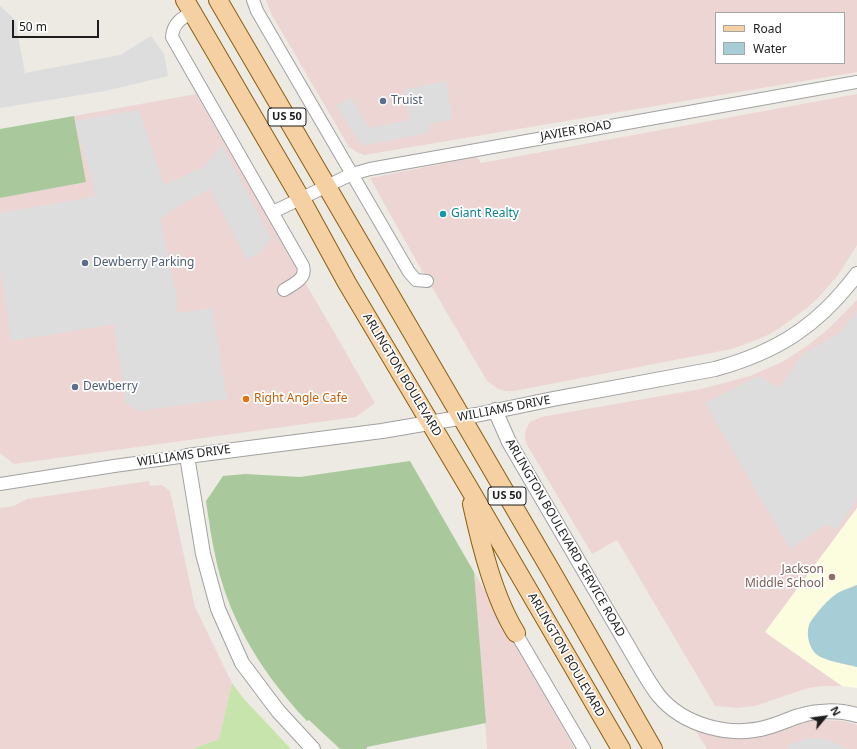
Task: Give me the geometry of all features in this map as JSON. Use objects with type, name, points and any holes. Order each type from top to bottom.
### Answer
[{"type":"main road","name":"US 50","points":[[218,0],[653,749]]},
{"type":"main road","name":"ARLINGTON BOULEVARD","points":[[189,6],[301,198],[347,283],[469,488],[621,749]]},
{"type":"main road","points":[[469,488],[485,554],[502,608],[516,633]]},
{"type":"main road","points":[[605,664],[662,749]]},
{"type":"main road","points":[[599,712],[616,749]]},
{"type":"street","points":[[253,0],[257,11],[413,277],[416,280],[426,281]]},
{"type":"street","points":[[189,6],[172,31],[172,37],[300,260],[305,272],[304,276],[284,290]]},
{"type":"street","name":"JAVIER ROAD","points":[[272,212],[352,174],[388,165],[857,82]]},
{"type":"street","name":"WILLIAMS DRIVE","points":[[0,484],[186,456],[382,431],[715,369],[745,360],[787,340],[810,324],[834,303],[857,274]]},
{"type":"street","name":"ARLINGTON BOULEVARD SERVICE ROAD","points":[[495,410],[509,442],[650,684],[659,696],[680,714],[696,722],[720,729],[750,731],[768,727],[801,715],[818,712],[836,712],[857,715]]},
{"type":"street","points":[[186,456],[203,554],[218,609],[242,663],[278,711],[313,749]]},
{"type":"street","points":[[516,633],[584,749]]},
{"type":"shaded area","points":[[266,0],[857,0],[857,72],[364,155],[349,147],[272,15]]},
{"type":"shaded area","points":[[0,6],[15,20],[25,73],[120,55],[151,36],[164,54],[168,76],[105,91],[0,108]]},
{"type":"shaded area","points":[[446,81],[452,120],[431,123],[427,133],[362,146],[336,105],[351,98],[369,128],[410,120],[403,90]]},
{"type":"shaded area","points":[[196,94],[375,403],[356,417],[14,464],[0,453],[0,198],[86,182],[74,116]]},
{"type":"shaded area","points":[[857,94],[857,245],[838,275],[807,308],[766,336],[732,349],[514,391],[498,389],[487,381],[370,178],[477,157],[481,163]]},
{"type":"shaded area","name":"Dewberry Parking","points":[[139,110],[164,185],[204,167],[222,145],[271,238],[260,253],[247,260],[210,189],[183,203],[160,219],[177,298],[177,313],[212,308],[227,399],[138,411],[126,403],[114,324],[11,341],[0,266],[0,213],[96,196],[75,121]]},
{"type":"shaded area","points":[[857,300],[857,508],[767,634],[842,686],[808,688],[755,706],[738,708],[715,706],[617,540],[592,554],[526,443],[526,429],[530,422],[541,417],[701,389],[750,376],[784,361],[811,343],[827,330]]},
{"type":"shaded area","points":[[857,312],[857,499],[836,530],[827,524],[790,549],[705,403],[759,376],[779,388],[803,354],[839,334]]},
{"type":"shaded area","points":[[149,481],[150,486],[162,485],[170,491],[195,607],[232,683],[219,739],[192,749],[0,749],[0,508],[14,506],[27,499]]},
{"type":"shaded area","name":"Jackson Middle School","points":[[857,508],[857,688],[842,686],[765,632]]},
{"type":"shaded area","points":[[474,572],[575,749],[487,749]]},
{"type":"shaded area","points":[[821,720],[844,721],[857,725],[857,749],[707,749],[695,729],[796,724]]},
{"type":"shaded area","points":[[808,738],[827,739],[848,749],[788,749],[789,745]]},
{"type":"green space","points":[[74,116],[86,182],[0,198],[0,129]]},
{"type":"green space","points":[[410,461],[474,572],[486,723],[367,747],[367,749],[340,749],[309,720],[307,721],[277,686],[264,668],[241,628],[231,608],[223,586],[212,540],[206,501],[223,476],[245,474],[300,477]]},
{"type":"green space","points":[[232,683],[244,699],[291,749],[192,749],[219,739]]},
{"type":"water","points":[[857,585],[857,667],[830,660],[816,654],[810,644],[808,633],[809,625],[828,600],[840,592]]},
{"type":"place","name":"Truist","points":[[383,101]]},
{"type":"place","name":"Giant Realty","points":[[443,214]]},
{"type":"place","name":"Dewberry Parking","points":[[85,263]]},
{"type":"place","name":"Dewberry","points":[[75,387]]},
{"type":"place","name":"Right Angle Cafe","points":[[246,399]]},
{"type":"place","name":"Jackson Middle School","points":[[832,577]]}]
